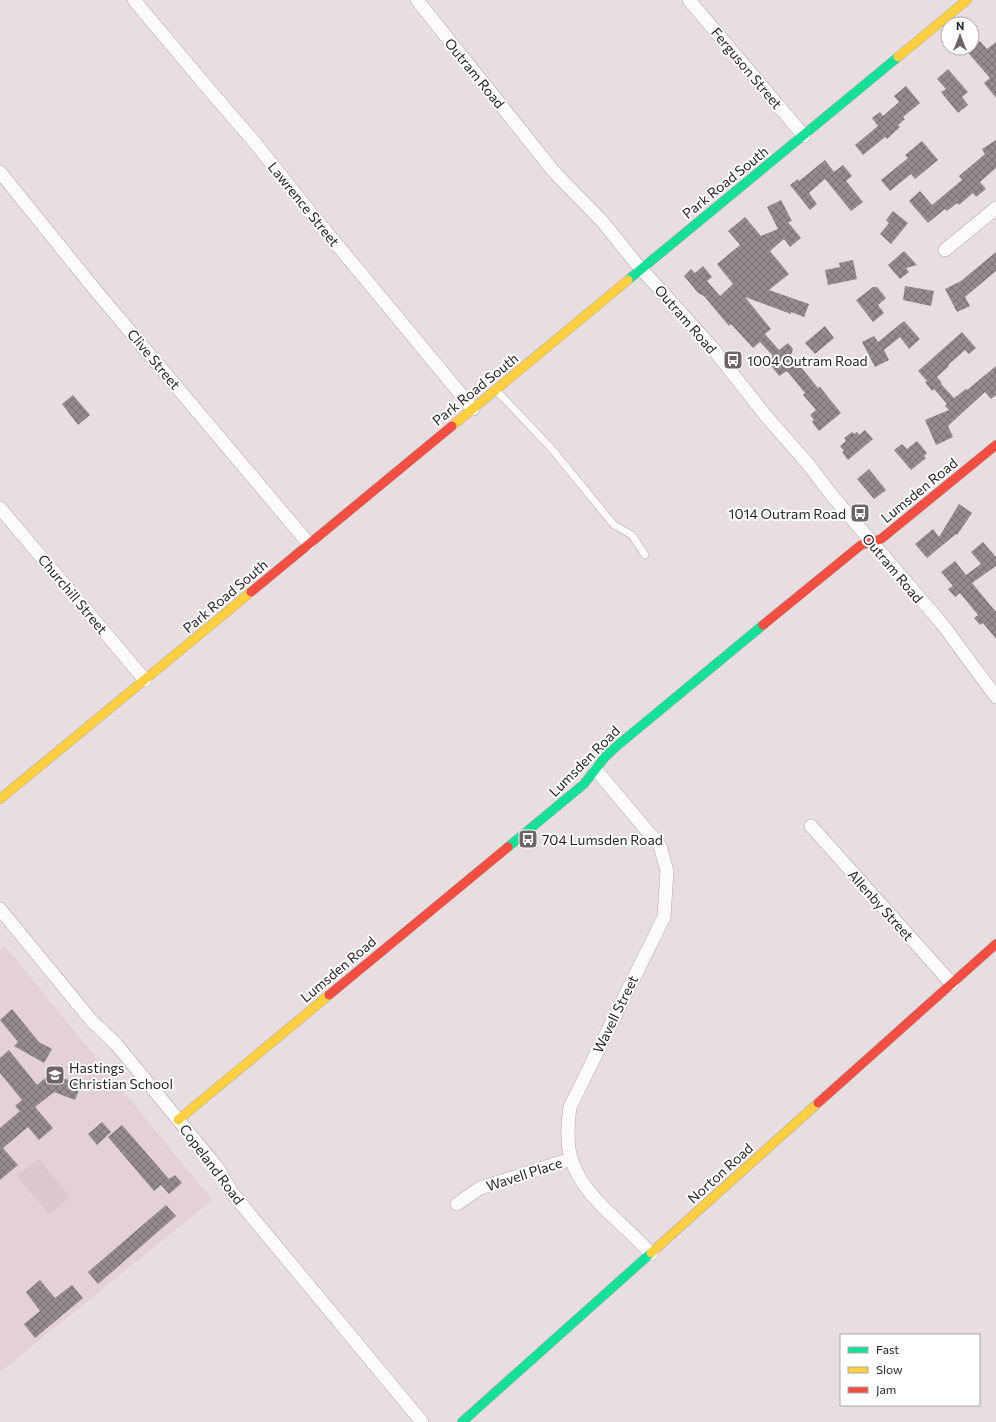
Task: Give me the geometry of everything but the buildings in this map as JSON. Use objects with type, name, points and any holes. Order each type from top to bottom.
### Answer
[{"type":"street","name":"Lawrence Street","points":[[134,0],[256,144],[310,212],[473,408]]},
{"type":"street","name":"Outram Road","points":[[417,0],[555,173],[602,221],[642,269],[711,346],[766,416],[943,626],[996,697]]},
{"type":"street","name":"Ferguson Street","points":[[689,0],[804,136]]},
{"type":"street","name":"Park Road South","points":[[0,799],[967,0]]},
{"type":"street","name":"Clive Street","points":[[0,172],[96,291],[309,544]]},
{"type":"street","points":[[945,250],[996,208]]},
{"type":"street","name":"Lumsden Road","points":[[178,1120],[388,945],[519,840],[584,784],[596,770],[604,757],[618,745],[861,545],[881,539],[996,445]]},
{"type":"street","name":"Churchill Street","points":[[0,508],[145,680]]},
{"type":"street","name":"Wavell Street","points":[[596,770],[660,846],[667,871],[664,917],[570,1107],[568,1124],[569,1144],[571,1158],[580,1178],[591,1194],[651,1254]]},
{"type":"street","name":"Allenby Street","points":[[810,826],[952,984]]},
{"type":"street","name":"Copeland Road","points":[[0,909],[91,1020],[116,1044],[217,1167],[233,1194],[422,1422]]},
{"type":"street","name":"Norton Road","points":[[462,1422],[996,944]]},
{"type":"street","name":"Wavell Place","points":[[457,1204],[480,1188],[571,1158]]},
{"type":"lane","points":[[496,390],[551,448],[614,525],[632,535],[645,555]]},
{"type":"shaded area","name":"Hastings Christian School","points":[[5,946],[212,1200],[0,1372],[0,950]]},
{"type":"shaded area","points":[[38,1159],[70,1197],[49,1214],[17,1176]]},
{"type":"traffic: fast","points":[[628,280],[898,57]]},
{"type":"traffic: fast","points":[[508,847],[584,784],[605,757],[618,745],[763,625]]},
{"type":"traffic: fast","points":[[462,1422],[651,1253]]},
{"type":"traffic: slow","points":[[898,57],[967,0]]},
{"type":"traffic: slow","points":[[452,426],[628,280]]},
{"type":"traffic: slow","points":[[0,799],[251,592]]},
{"type":"traffic: slow","points":[[178,1120],[329,995]]},
{"type":"traffic: slow","points":[[651,1253],[818,1103]]},
{"type":"traffic: jam","points":[[251,592],[452,426]]},
{"type":"traffic: jam","points":[[763,625],[861,545],[881,539],[996,445]]},
{"type":"traffic: jam","points":[[329,995],[508,847]]},
{"type":"traffic: jam","points":[[818,1103],[996,944]]},
{"type":"place","name":"1004 Outram Road","points":[[733,360]]},
{"type":"place","name":"1014 Outram Road","points":[[860,513]]},
{"type":"place","name":"704 Lumsden Road","points":[[528,839]]},
{"type":"place","name":"Hastings Christian School","points":[[55,1075]]}]
